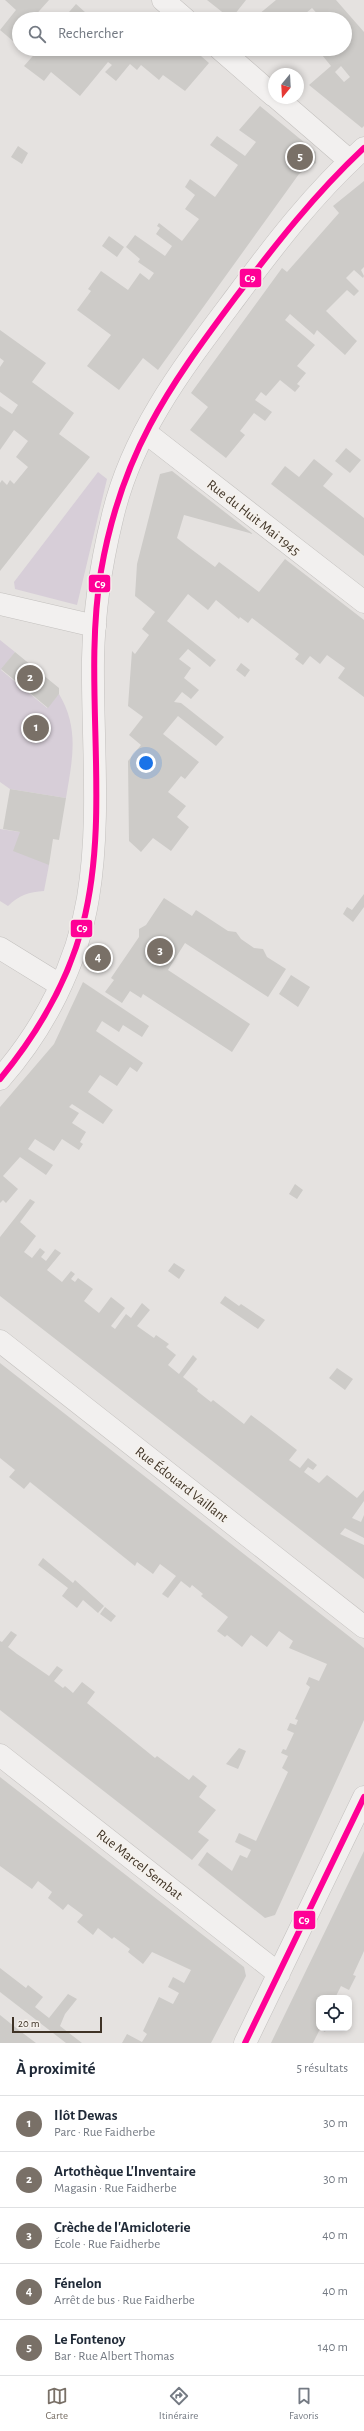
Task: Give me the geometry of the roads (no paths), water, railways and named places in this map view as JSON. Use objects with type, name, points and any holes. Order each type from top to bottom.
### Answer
[{"type":"street","points":[[163,0],[177,12]]},
{"type":"street","points":[[228,56],[268,91]]},
{"type":"street","points":[[0,1079],[28,1045],[45,1018],[79,937],[90,879],[95,751],[93,666],[95,626],[111,520],[119,489],[161,400],[182,368],[289,226],[321,188],[357,154],[286,104]]},
{"type":"street","name":"Rue du Huit Mai 1945","points":[[145,432],[364,602]]},
{"type":"street","points":[[0,604],[95,626]]},
{"type":"street","points":[[0,948],[60,985]]},
{"type":"street","name":"Rue Édouard Vaillant","points":[[0,1341],[364,1627]]},
{"type":"street","name":"Rue Marcel Sembat","points":[[0,1755],[279,1974]]},
{"type":"street","points":[[245,2043],[364,1797]]},
{"type":"place","name":"Le Fontenoy","points":[[300,157]]},
{"type":"place","name":"Artothèque L'Inventaire","points":[[30,678]]},
{"type":"place","name":"Ilôt Dewas","points":[[36,728]]},
{"type":"place","name":"Crèche de l'Amicloterie","points":[[160,951]]},
{"type":"place","name":"Fénelon","points":[[98,958]]}]
